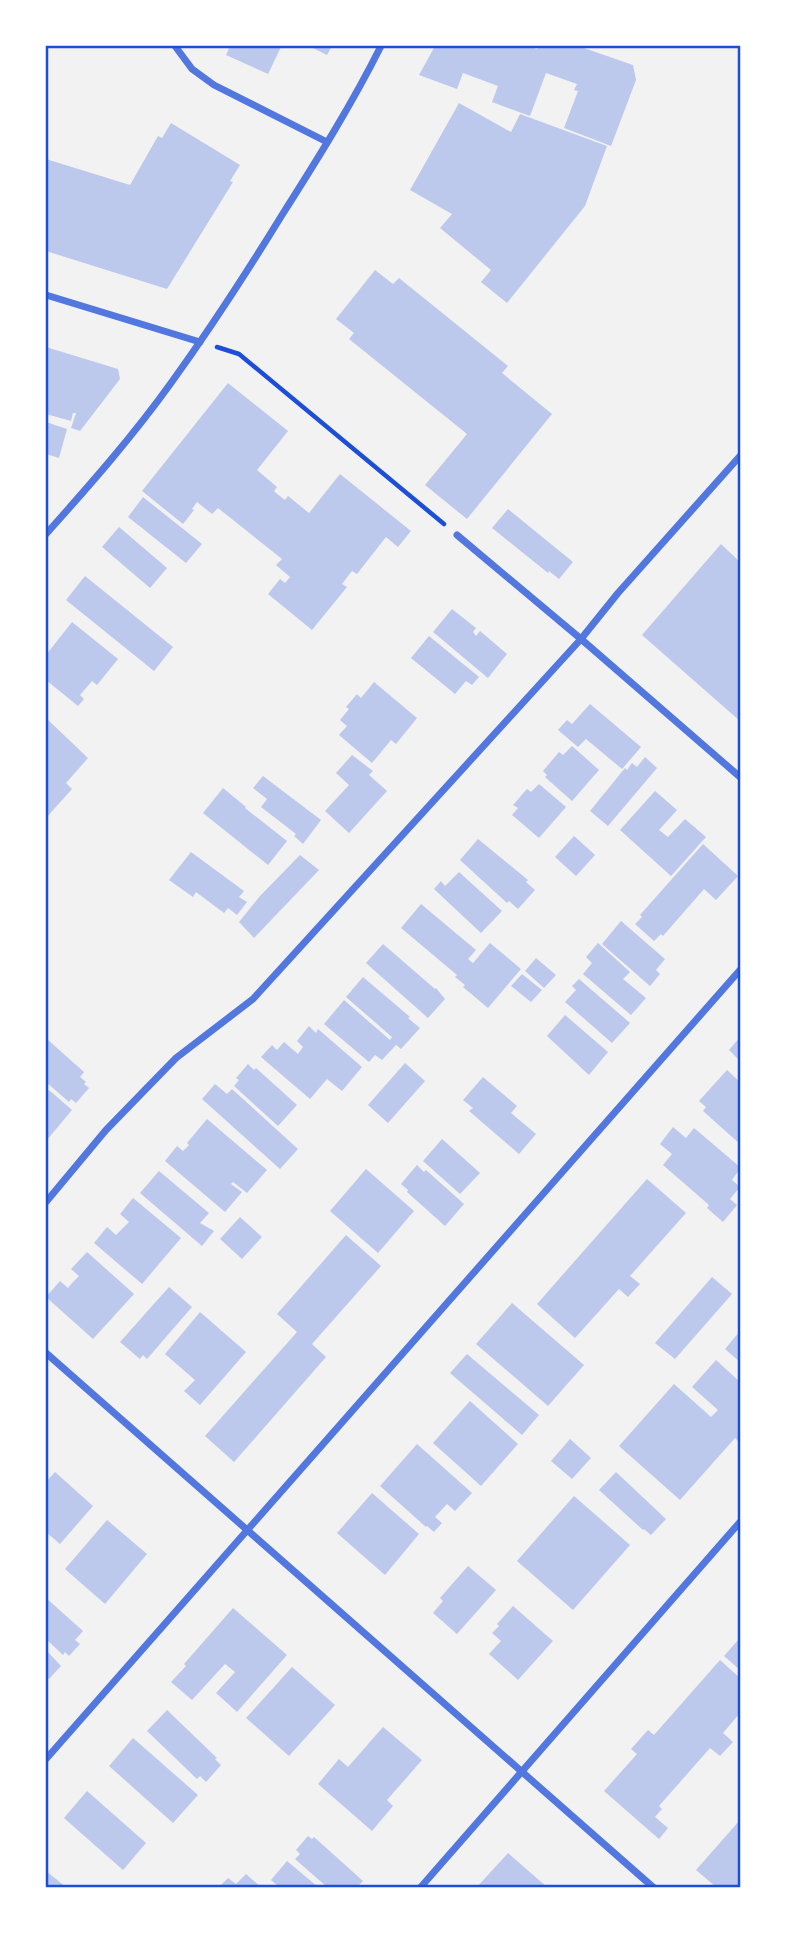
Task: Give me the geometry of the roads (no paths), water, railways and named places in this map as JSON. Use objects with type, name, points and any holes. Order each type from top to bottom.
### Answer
[{"type":"street","points":[[175,46],[192,69],[214,85],[327,142]]},
{"type":"street","points":[[46,534],[86,489],[200,342],[327,142],[381,46]]},
{"type":"street","points":[[46,295],[200,342]]},
{"type":"street","points":[[46,1202],[106,1130],[176,1058],[253,999],[581,639],[618,593],[740,456]]},
{"type":"street","points":[[457,535],[740,777]]},
{"type":"street","points":[[46,1759],[740,970]]},
{"type":"street","points":[[46,1353],[654,1888]]},
{"type":"street","points":[[420,1888],[740,1522]]}]
